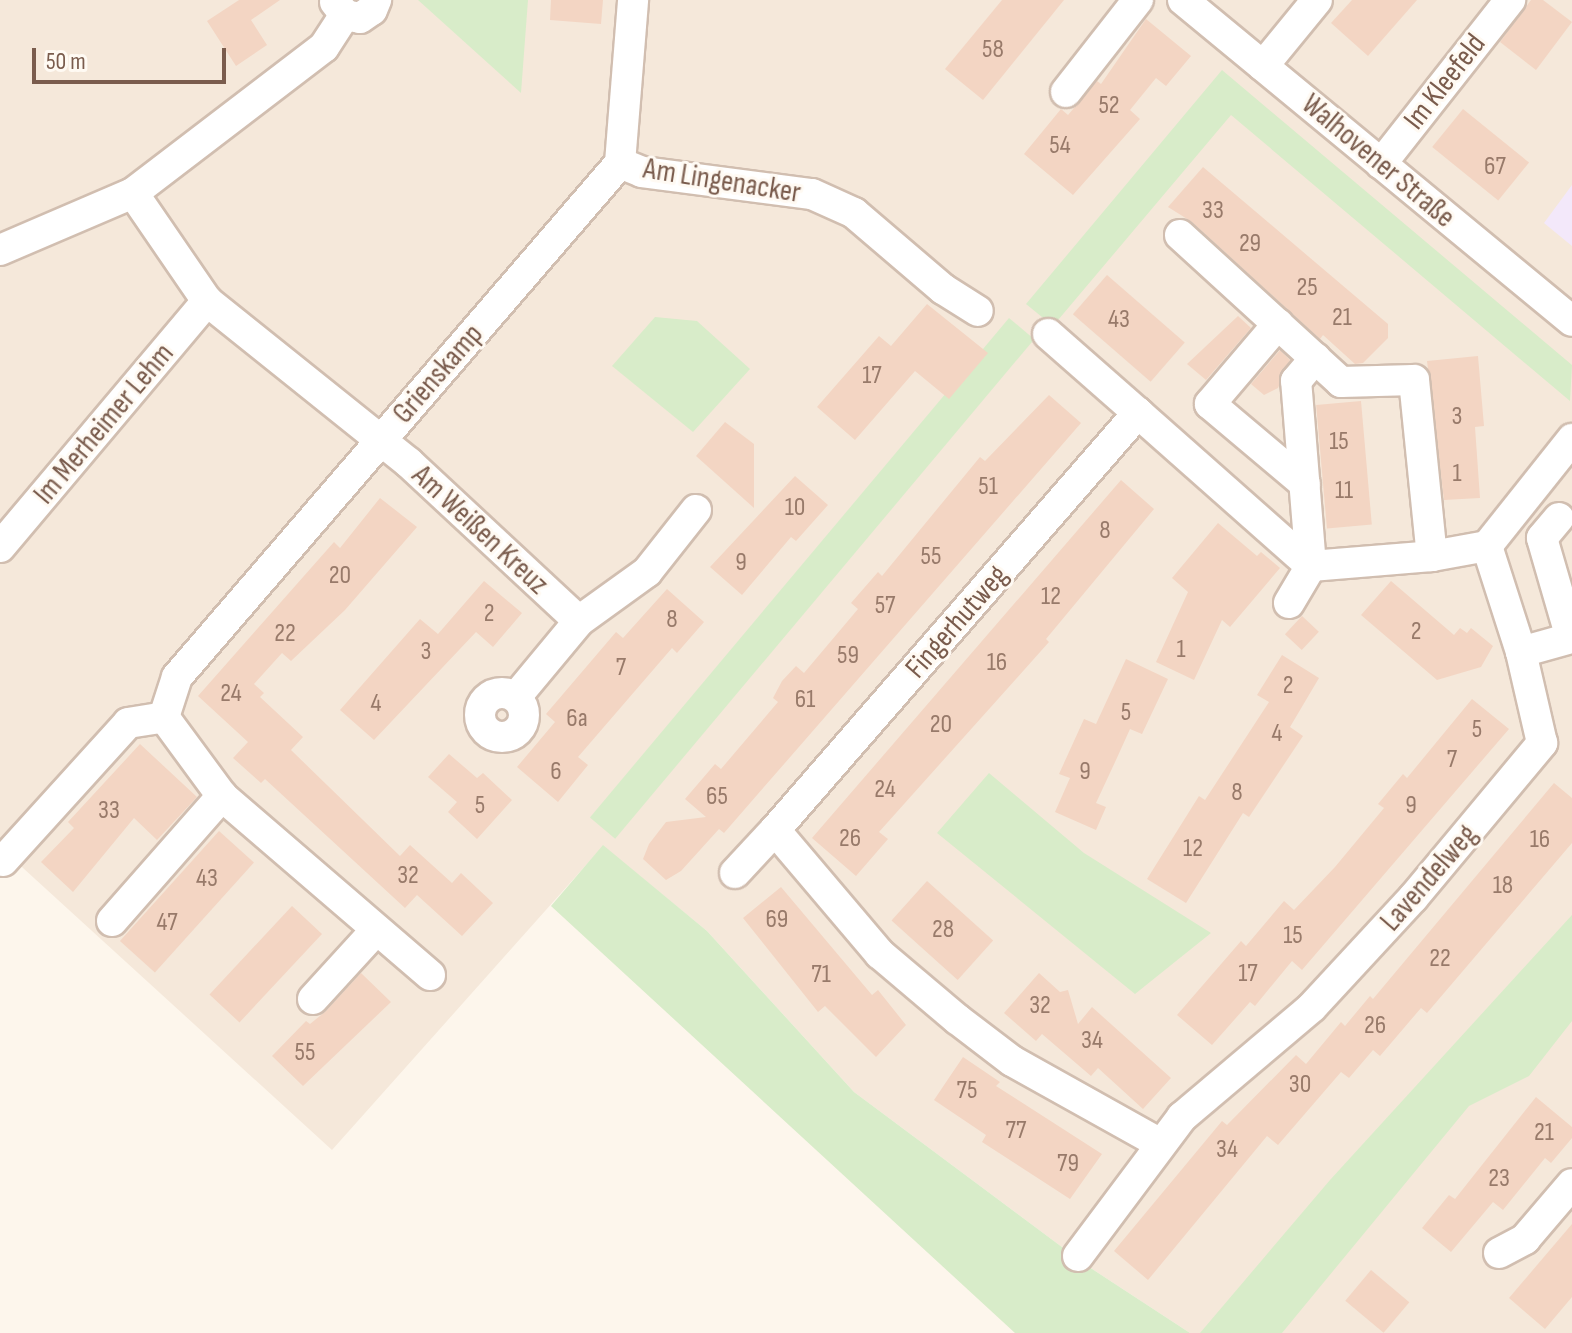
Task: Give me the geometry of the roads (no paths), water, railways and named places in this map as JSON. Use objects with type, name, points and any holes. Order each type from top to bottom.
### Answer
[{"type":"street","points":[[0,250],[133,193],[324,47],[340,8],[367,15],[376,0]]},
{"type":"street","points":[[620,163],[633,0]]},
{"type":"street","points":[[1066,92],[1138,0]]},
{"type":"street","name":"Walhovener Straße","points":[[1183,0],[1572,321]]},
{"type":"street","points":[[1263,66],[1317,0]]},
{"type":"street","name":"Im Kleefeld","points":[[1381,164],[1510,0]]},
{"type":"street","name":"Am Lingenacker","points":[[620,163],[642,172],[812,194],[854,213],[943,289],[978,311]]},
{"type":"street","name":"Grienskamp","points":[[164,717],[177,677],[620,163]]},
{"type":"street","name":"Am Weißen Kreuz","points":[[133,193],[207,301],[409,463],[579,621]]},
{"type":"street","points":[[1180,235],[1341,382],[1414,380],[1432,556]]},
{"type":"street","name":"Im Merheimer Lehm","points":[[0,547],[207,301]]},
{"type":"street","points":[[1278,324],[1210,404],[1305,484]]},
{"type":"street","points":[[1048,334],[1311,566],[1432,556],[1487,546],[1572,439]]},
{"type":"street","points":[[1289,603],[1311,566],[1296,381],[1315,358]]},
{"type":"street","name":"Fingerhutweg","points":[[735,873],[1138,413]]},
{"type":"street","points":[[516,697],[579,621],[647,572],[696,510]]},
{"type":"street","points":[[1521,652],[1571,640],[1542,538],[1559,518]]},
{"type":"street","name":"Lavendelweg","points":[[1078,1256],[1159,1143],[1182,1117],[1312,1007],[1533,757],[1542,743],[1521,652],[1487,546]]},
{"type":"street","points":[[3,861],[128,723],[164,717],[222,796],[375,931],[430,975]]},
{"type":"street","points":[[112,921],[222,796]]},
{"type":"street","points":[[775,830],[880,954],[957,1019],[1012,1061],[1159,1143]]},
{"type":"street","points":[[313,999],[375,931]]},
{"type":"street","points":[[1499,1253],[1525,1239],[1572,1184]]}]
